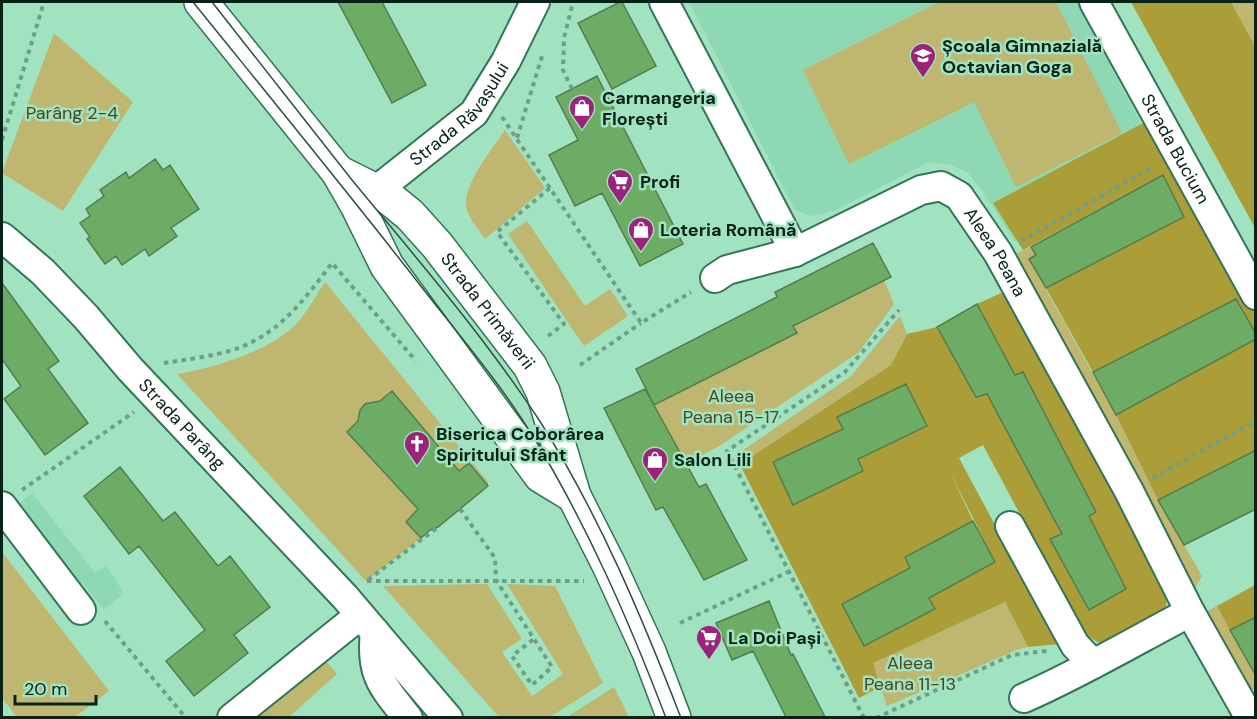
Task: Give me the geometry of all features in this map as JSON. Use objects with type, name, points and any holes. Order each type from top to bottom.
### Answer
[{"type":"main road","name":"Strada Primăverii","points":[[201,2],[338,172],[366,198],[400,205],[422,228],[530,366],[543,392],[574,496],[649,652],[674,717]]},
{"type":"main road","points":[[366,198],[387,266],[541,476],[574,496]]},
{"type":"street","name":"Strada Răvașului","points":[[366,198],[474,113],[506,61],[535,2]]},
{"type":"street","points":[[664,2],[795,252]]},
{"type":"street","name":"Strada Bucium","points":[[1094,2],[1256,295]]},
{"type":"street","name":"Aleea Peana","points":[[715,278],[727,270],[795,252],[921,190],[941,186],[959,196],[998,253],[1129,491],[1190,612],[1250,717]]},
{"type":"street","name":"Strada Parâng","points":[[2,237],[43,272],[156,397],[362,606],[448,717]]},
{"type":"street","points":[[11,498],[81,610]]},
{"type":"street","points":[[1010,526],[1084,654]]},
{"type":"street","points":[[232,717],[362,606],[378,680],[408,717]]},
{"type":"street","points":[[1024,698],[1071,677],[1084,654],[1190,612]]},
{"type":"path","points":[[2,140],[44,2]]},
{"type":"path","points":[[572,89],[563,70],[564,38],[573,2]]},
{"type":"path","points":[[517,138],[545,47]]},
{"type":"path","points":[[503,119],[641,323]]},
{"type":"path","points":[[998,253],[1178,154]]},
{"type":"path","points":[[548,336],[564,324],[497,232],[550,188]]},
{"type":"path","points":[[130,369],[241,347],[272,330],[297,308],[332,263],[421,366]]},
{"type":"path","points":[[580,365],[641,323],[715,278]]},
{"type":"path","points":[[864,717],[727,451],[845,372],[899,310]]},
{"type":"path","points":[[11,498],[156,397]]},
{"type":"path","points":[[1129,491],[1256,421]]},
{"type":"path","points":[[460,509],[495,558],[496,580],[534,639],[552,667],[532,685],[512,656],[534,639]]},
{"type":"path","points":[[362,606],[438,527]]},
{"type":"path","points":[[680,623],[788,572]]},
{"type":"path","points":[[362,606],[496,580],[616,581]]},
{"type":"path","points":[[81,610],[100,615],[186,717]]},
{"type":"path","points":[[876,717],[1012,655],[1059,650],[1084,654]]},
{"type":"shaded area","name":"Școala Gimnazială Octavian Goga","points":[[689,2],[1077,2],[1158,156],[1015,242],[984,193],[968,173],[952,165],[929,162],[834,211],[811,216],[795,210]]},
{"type":"shaded area","points":[[1131,2],[1231,2],[1255,46],[1255,228]]},
{"type":"shaded area","points":[[1149,120],[1255,314],[1255,334],[1236,300],[1093,372],[1046,288],[1183,217],[1163,175],[1023,250],[993,203]]},
{"type":"shaded area","points":[[1010,289],[1167,595],[1166,608],[1159,618],[1112,644],[1097,642],[1084,634],[983,445],[959,458],[1059,644],[1028,647],[1005,602],[873,663],[880,687],[859,698],[741,467],[742,463],[891,365],[907,334],[937,327],[976,397],[987,394],[1062,534],[1051,540],[1088,609],[1126,589],[1089,516],[1096,512],[1023,373],[1015,375],[977,304]],"holes":[[[906,384],[927,426],[858,459],[863,471],[793,504],[772,460],[774,462],[843,429],[837,417]],[[949,470],[995,562],[929,598],[905,557],[973,521]]]},
{"type":"shaded area","points":[[1255,339],[1255,450],[1158,500],[1116,415]]},
{"type":"shaded area","points":[[32,493],[95,573],[106,566],[124,593],[104,610],[82,583],[74,588],[13,509]]},
{"type":"shaded area","points":[[1255,585],[1255,617],[1230,630],[1217,606]]},
{"type":"green space","points":[[939,2],[1056,2],[1122,133],[1016,187],[974,102],[849,164],[803,70]]},
{"type":"green space","points":[[1231,2],[1255,2],[1255,46]]},
{"type":"green space","name":"Parâng 2-4","points":[[54,33],[133,102],[63,211],[2,173]]},
{"type":"green space","points":[[505,130],[545,188],[485,239],[470,217],[466,201],[478,169]]},
{"type":"green space","points":[[527,221],[585,306],[610,289],[628,316],[584,346],[508,234]]},
{"type":"green space","points":[[1031,247],[1036,255],[1029,259],[1116,415],[1158,500],[1202,576],[1194,590],[1184,580],[1015,254]]},
{"type":"green space","name":"Aleea Peana 15-17","points":[[884,280],[894,304],[859,352],[721,445],[686,464],[654,405],[796,333],[793,326]]},
{"type":"green space","points":[[325,282],[488,482],[488,486],[459,471],[392,391],[380,401],[365,404],[360,410],[358,421],[347,432],[418,509],[406,522],[421,538],[366,581],[177,374],[226,362],[274,341],[299,321]]},
{"type":"green space","points":[[900,316],[907,334],[891,365],[742,463],[736,455],[851,376]]},
{"type":"green space","points":[[2,552],[109,691],[75,717],[17,717],[2,698]]},
{"type":"green space","points":[[487,584],[522,639],[502,652],[532,696],[563,674],[507,584],[555,586],[603,683],[550,717],[499,717],[383,586]]},
{"type":"green space","name":"Aleea Peana 11-13","points":[[1005,602],[1028,647],[887,706],[872,663]]},
{"type":"green space","points":[[1217,606],[1253,671],[1255,670],[1255,689],[1247,692],[1204,613]]},
{"type":"green space","points":[[324,659],[337,674],[289,717],[258,718]]},
{"type":"green space","points":[[614,687],[629,717],[567,717]]},
{"type":"building","points":[[338,2],[382,2],[426,85],[392,103]]},
{"type":"building","points":[[620,2],[656,66],[612,89],[578,23]]},
{"type":"building","points":[[597,76],[683,244],[640,266],[602,193],[575,206],[549,155],[578,140],[556,97]]},
{"type":"building","points":[[155,159],[163,170],[170,165],[199,209],[171,228],[177,236],[149,256],[145,249],[122,265],[116,256],[105,264],[87,239],[90,237],[80,223],[90,216],[86,209],[104,196],[100,190],[126,172],[129,178]]},
{"type":"building","points":[[1163,175],[1184,217],[1046,288],[1029,259],[1036,255],[1031,247]]},
{"type":"building","points":[[873,243],[891,277],[793,326],[797,333],[654,405],[636,369],[777,297],[775,292]]},
{"type":"building","points":[[2,283],[59,361],[48,369],[88,423],[45,455],[4,399],[21,386],[2,359]]},
{"type":"building","points":[[1236,299],[1256,334],[1256,339],[1116,415],[1093,372]]},
{"type":"building","points":[[977,304],[1015,375],[1023,372],[1096,512],[1089,516],[1126,589],[1089,610],[1050,539],[1062,534],[987,394],[976,397],[937,327]]},
{"type":"building","points":[[906,384],[927,426],[858,459],[863,471],[793,505],[773,462],[843,429],[837,417]]},
{"type":"building","points":[[645,389],[699,487],[706,484],[747,560],[704,580],[663,507],[656,510],[604,408]]},
{"type":"building","name":"Biserica Coborârea Spiritului Sfânt","points":[[392,391],[459,471],[469,463],[488,486],[421,538],[406,522],[418,509],[347,432],[358,421],[360,410],[365,404],[380,401]]},
{"type":"building","points":[[1256,450],[1256,509],[1184,545],[1158,500]]},
{"type":"building","points":[[120,467],[163,521],[175,512],[218,566],[230,556],[270,607],[234,635],[248,653],[194,696],[166,661],[205,630],[139,546],[129,554],[84,496]]},
{"type":"building","points":[[973,521],[995,562],[929,598],[935,609],[864,646],[842,604],[910,568],[905,557]]},
{"type":"building","points":[[769,601],[791,655],[793,654],[825,717],[786,717],[753,651],[732,660],[716,623]]},
{"type":"building","points":[[1256,617],[1256,676],[1230,630]]},
{"type":"tram line","points":[[193,2],[465,341],[521,418],[554,472],[590,540],[622,610],[666,718]]},
{"type":"tram line","points":[[212,2],[352,180],[474,329],[541,423],[601,530],[651,642],[681,718]]},
{"type":"place","name":"Școala Gimnazială Octavian Goga","points":[[923,79]]},
{"type":"place","name":"Carmangeria Florești","points":[[582,131]]},
{"type":"place","name":"Profi","points":[[620,205]]},
{"type":"place","name":"Loteria Română","points":[[641,253]]},
{"type":"place","name":"Biserica Coborârea Spiritului Sfânt","points":[[417,467]]},
{"type":"place","name":"Salon Lili","points":[[655,483]]},
{"type":"place","name":"La Doi Pași","points":[[709,661]]}]
